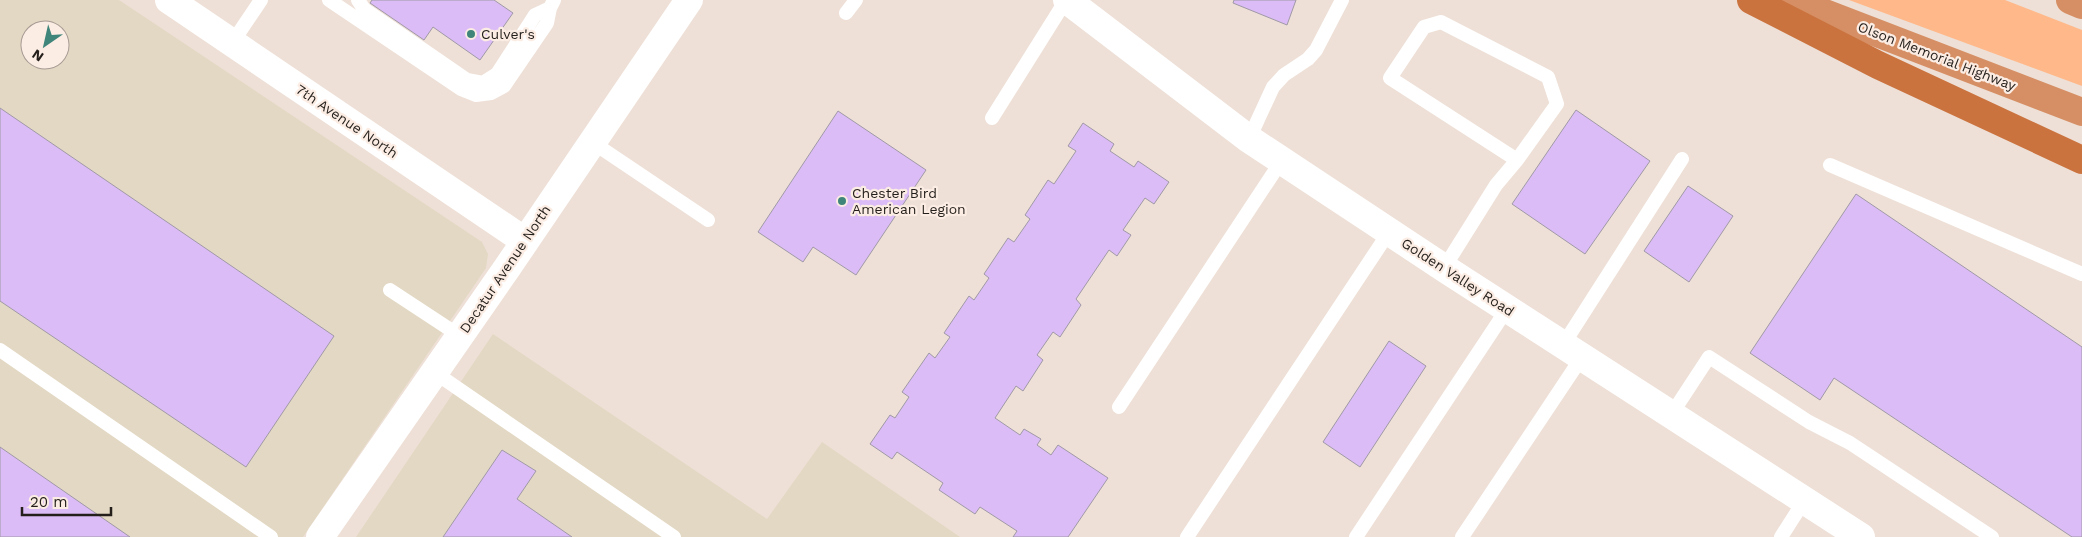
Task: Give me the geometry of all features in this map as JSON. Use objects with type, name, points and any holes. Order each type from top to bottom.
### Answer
[{"type":"highway","points":[[1751,0],[1878,64],[2082,160]]},
{"type":"highway","name":"Olson Memorial Highway","points":[[1791,0],[2082,112]]},
{"type":"highway","points":[[2070,0],[2082,5]]},
{"type":"street","name":"7th Avenue North","points":[[169,0],[525,241]]},
{"type":"street","name":"Decatur Avenue North","points":[[320,537],[460,336],[689,0]]},
{"type":"street","name":"Golden Valley Road","points":[[1066,0],[1249,139],[1507,309],[1861,537]]},
{"type":"lane","points":[[232,43],[261,0]]},
{"type":"lane","points":[[328,0],[461,89],[476,95],[491,93],[504,86],[547,23],[552,4]]},
{"type":"lane","points":[[358,0],[364,9],[468,80],[483,84],[497,74],[535,15],[552,4]]},
{"type":"lane","points":[[846,12],[856,0]]},
{"type":"lane","points":[[992,118],[1066,0]]},
{"type":"lane","points":[[1249,139],[1273,86],[1284,75],[1308,59],[1316,50],[1342,0]]},
{"type":"lane","points":[[1444,268],[1496,185],[1517,160],[1556,104],[1548,77],[1441,22],[1424,27],[1390,78],[1517,160]]},
{"type":"lane","points":[[592,142],[708,220]]},
{"type":"lane","points":[[1462,537],[1572,351],[1682,159]]},
{"type":"lane","points":[[1119,407],[1282,160]]},
{"type":"lane","points":[[1830,165],[2082,274]]},
{"type":"lane","points":[[1188,537],[1389,232]]},
{"type":"lane","points":[[390,290],[460,336]]},
{"type":"lane","points":[[1356,537],[1507,309]]},
{"type":"lane","points":[[0,350],[271,537]]},
{"type":"lane","points":[[1671,415],[1708,357],[1810,422],[1850,443],[1992,537]]},
{"type":"lane","points":[[434,372],[674,537]]},
{"type":"lane","points":[[1781,537],[1804,501]]},
{"type":"shaded area","points":[[0,0],[119,0],[482,242],[488,254],[486,268],[303,537],[0,537]]},
{"type":"shaded area","points":[[1849,0],[2005,0],[2082,30],[2082,86]]},
{"type":"shaded area","points":[[493,334],[767,519],[822,442],[960,537],[356,537]]},
{"type":"building","name":"Culver's","points":[[372,0],[494,0],[513,13],[480,60],[433,27],[424,40],[370,3]]},
{"type":"building","points":[[1234,0],[1296,0],[1287,25],[1233,3]]},
{"type":"building","points":[[0,108],[334,336],[246,467],[0,301]]},
{"type":"building","points":[[1576,110],[1650,161],[1585,254],[1512,204]]},
{"type":"building","name":"Chester Bird American Legion","points":[[838,111],[926,170],[856,275],[813,247],[803,262],[758,232]]},
{"type":"building","points":[[1083,123],[1114,144],[1110,151],[1134,167],[1138,161],[1169,182],[1154,204],[1145,198],[1123,230],[1131,235],[1117,256],[1109,250],[1076,299],[1081,305],[1060,337],[1053,332],[1037,355],[1043,360],[1023,391],[1016,386],[995,418],[1020,435],[1024,429],[1041,439],[1037,445],[1051,455],[1058,445],[1108,478],[1068,537],[1013,537],[1017,531],[980,507],[975,514],[939,490],[943,483],[897,452],[892,459],[870,444],[890,415],[895,418],[909,397],[902,392],[929,353],[935,358],[950,337],[944,333],[969,296],[974,300],[989,278],[984,274],[1008,238],[1014,242],[1030,219],[1025,215],[1048,180],[1054,184],[1076,151],[1068,146]]},
{"type":"building","points":[[1688,186],[1733,216],[1689,282],[1644,251]]},
{"type":"building","points":[[1856,194],[2082,347],[2082,537],[2072,537],[1834,378],[1820,400],[1750,353]]},
{"type":"building","points":[[1389,341],[1426,366],[1360,467],[1323,442]]},
{"type":"building","points":[[0,447],[130,537],[0,537]]},
{"type":"building","points":[[502,450],[536,471],[517,499],[572,537],[443,537]]},
{"type":"place","name":"Culver's","points":[[471,34]]},
{"type":"place","name":"Chester Bird American Legion","points":[[842,201]]}]
